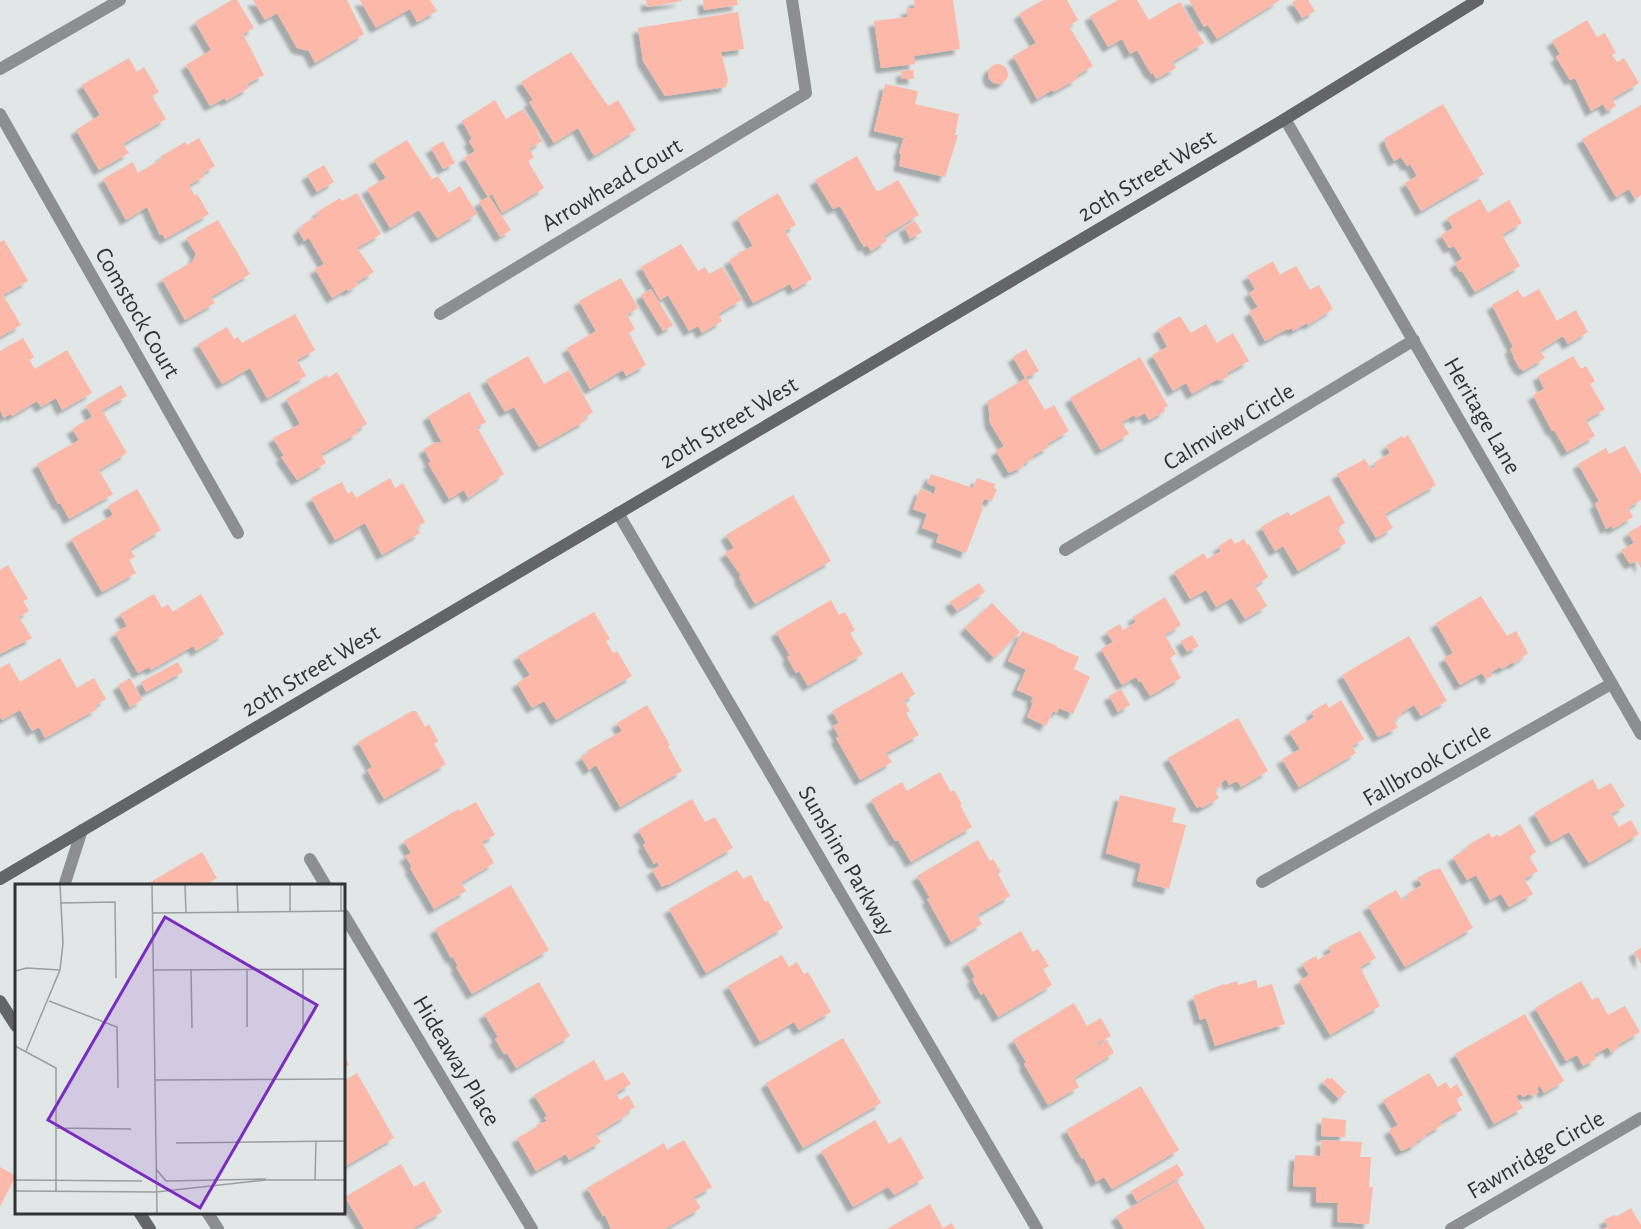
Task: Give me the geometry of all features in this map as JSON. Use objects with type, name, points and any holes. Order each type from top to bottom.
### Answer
[{"type":"street","points":[[0,69],[120,0]]},
{"type":"street","name":"Arrowhead Court","points":[[440,314],[806,93],[792,0]]},
{"type":"street","name":"20th Street West","points":[[0,879],[1285,119],[1478,0]]},
{"type":"street","name":"Comstock Court","points":[[0,114],[238,533]]},
{"type":"street","name":"Heritage Lane","points":[[1285,119],[1641,734]]},
{"type":"street","name":"Calmview Circle","points":[[1065,550],[1414,340]]},
{"type":"street","name":"Sunshine Parkway","points":[[618,513],[1037,1229]]},
{"type":"street","name":"Fallbrook Circle","points":[[1262,882],[1611,684]]},
{"type":"street","points":[[64,884],[82,830]]},
{"type":"street","points":[[310,859],[325,884]]},
{"type":"street","name":"Hideaway Place","points":[[345,917],[532,1229]]},
{"type":"street","points":[[0,1001],[15,1024]]},
{"type":"street","name":"Fawnridge Circle","points":[[1451,1229],[1641,1118]]},
{"type":"street","points":[[140,1214],[150,1229]]},
{"type":"street","points":[[208,1214],[218,1229]]},
{"type":"building","points":[[232,0],[237,0],[254,28],[243,34],[264,75],[247,84],[249,88],[226,101],[225,98],[210,106],[186,65],[211,50],[195,22]]},
{"type":"building","points":[[253,0],[347,0],[364,34],[315,63],[309,51],[297,48],[277,13],[265,20]]},
{"type":"building","points":[[360,0],[430,0],[437,11],[417,22],[410,9],[376,28]]},
{"type":"building","points":[[646,0],[681,0],[682,1],[647,7]]},
{"type":"building","points":[[703,0],[737,0],[738,5],[704,10]]},
{"type":"building","points":[[914,0],[953,0],[960,49],[914,56],[915,64],[881,68],[874,21],[908,17],[906,9],[915,8]]},
{"type":"building","points":[[1043,0],[1067,0],[1078,20],[1069,26],[1093,66],[1076,76],[1077,79],[1037,99],[1013,56],[1036,43],[1019,14]]},
{"type":"building","points":[[1118,0],[1137,0],[1149,20],[1180,2],[1204,43],[1172,62],[1176,68],[1156,79],[1137,50],[1130,54],[1122,39],[1108,47],[1090,16]]},
{"type":"building","points":[[1189,0],[1280,0],[1217,39],[1208,25],[1204,27]]},
{"type":"building","points":[[1308,0],[1315,11],[1302,18],[1292,2]]},
{"type":"building","points":[[738,12],[744,49],[721,52],[728,80],[726,87],[665,96],[643,61],[638,28]]},
{"type":"building","points":[[1587,20],[1597,37],[1605,33],[1616,53],[1612,55],[1617,62],[1624,58],[1639,83],[1612,99],[1616,106],[1607,111],[1603,104],[1591,111],[1575,78],[1570,80],[1556,57],[1560,54],[1552,41]]},
{"type":"building","points":[[571,52],[608,106],[618,100],[636,130],[594,156],[578,128],[554,143],[529,102],[533,100],[521,82]]},
{"type":"building","points":[[129,58],[137,72],[144,67],[159,92],[152,96],[166,119],[123,144],[129,153],[99,170],[76,130],[100,115],[82,85]]},
{"type":"building","points":[[998,64],[1005,67],[1008,74],[1005,81],[998,84],[991,81],[988,74],[991,67]]},
{"type":"building","points":[[913,70],[914,79],[902,79],[901,71]]},
{"type":"building","points":[[885,84],[918,91],[915,104],[959,114],[955,135],[958,135],[945,177],[899,166],[901,155],[899,152],[904,138],[874,131]]},
{"type":"building","points":[[495,100],[506,119],[523,109],[539,132],[537,133],[542,141],[529,149],[534,157],[528,161],[544,188],[502,213],[492,194],[489,196],[511,230],[500,237],[479,202],[488,197],[464,158],[475,151],[469,141],[472,139],[462,121]]},
{"type":"building","points":[[1443,104],[1484,174],[1421,211],[1405,183],[1417,176],[1410,164],[1407,166],[1401,157],[1394,161],[1384,139]]},
{"type":"building","points":[[1641,105],[1641,195],[1635,199],[1629,189],[1616,197],[1582,139]]},
{"type":"building","points":[[199,138],[215,166],[203,173],[205,176],[189,185],[209,214],[165,239],[163,235],[160,235],[147,207],[126,220],[103,179],[133,162],[138,173],[185,142],[187,145]]},
{"type":"building","points":[[407,140],[432,179],[438,176],[449,193],[460,186],[477,214],[437,238],[419,210],[390,228],[367,189],[386,178],[374,160]]},
{"type":"building","points":[[443,141],[455,163],[443,169],[431,148]]},
{"type":"building","points":[[857,156],[876,190],[879,191],[898,180],[919,215],[884,236],[887,241],[871,251],[867,245],[864,247],[840,206],[833,209],[815,180]]},
{"type":"building","points":[[324,165],[334,182],[317,192],[307,175]]},
{"type":"building","points":[[357,193],[381,234],[357,248],[374,272],[357,282],[358,285],[332,298],[315,269],[324,264],[309,238],[304,241],[298,230],[319,215],[317,212],[340,198],[342,201]]},
{"type":"building","points":[[778,193],[796,225],[785,231],[812,279],[793,290],[790,284],[753,303],[729,260],[753,246],[737,218]]},
{"type":"building","points":[[1480,199],[1488,213],[1509,200],[1522,223],[1502,235],[1520,266],[1475,292],[1455,263],[1462,259],[1454,246],[1449,248],[1441,235],[1453,228],[1447,218]]},
{"type":"building","points":[[218,220],[250,274],[211,297],[215,303],[185,320],[162,279],[192,262],[196,254],[186,238]]},
{"type":"building","points":[[915,221],[922,232],[910,239],[904,227]]},
{"type":"building","points":[[4,240],[28,281],[3,295],[21,325],[0,337],[0,242]]},
{"type":"building","points":[[681,244],[698,271],[705,267],[709,274],[722,267],[742,300],[718,314],[722,321],[702,333],[698,326],[689,331],[668,295],[660,300],[641,267]]},
{"type":"building","points":[[1273,261],[1280,275],[1296,266],[1310,290],[1319,285],[1333,309],[1308,325],[1307,323],[1293,331],[1292,328],[1287,329],[1265,341],[1249,312],[1258,307],[1249,293],[1255,289],[1247,276]]},
{"type":"building","points":[[621,278],[638,308],[627,315],[635,329],[629,333],[646,365],[626,376],[623,370],[590,389],[567,348],[596,331],[579,301]]},
{"type":"building","points":[[651,289],[673,325],[663,331],[641,295]]},
{"type":"building","points":[[1539,289],[1557,321],[1576,310],[1588,332],[1568,344],[1563,336],[1540,350],[1545,358],[1523,371],[1513,357],[1510,349],[1513,347],[1492,305],[1518,290],[1523,298]]},
{"type":"building","points":[[295,314],[315,350],[297,360],[306,376],[267,398],[250,368],[222,384],[198,344],[227,327],[234,339],[238,337],[242,343]]},
{"type":"building","points":[[1180,316],[1191,333],[1206,324],[1217,343],[1233,333],[1249,361],[1227,373],[1229,376],[1219,381],[1218,379],[1192,394],[1186,383],[1173,391],[1152,355],[1167,347],[1158,329]]},
{"type":"building","points":[[23,338],[34,357],[29,360],[35,369],[67,350],[92,393],[62,410],[56,398],[41,407],[37,401],[12,416],[10,414],[4,418],[0,410],[0,351]]},
{"type":"building","points":[[1026,349],[1039,371],[1025,378],[1013,357]]},
{"type":"building","points":[[528,356],[544,384],[569,370],[593,412],[584,418],[585,421],[539,447],[514,407],[505,412],[486,380]]},
{"type":"building","points":[[1573,356],[1581,369],[1586,366],[1595,381],[1590,384],[1605,409],[1586,420],[1595,436],[1567,452],[1554,430],[1552,431],[1533,395],[1544,389],[1538,376]]},
{"type":"building","points":[[1140,357],[1168,406],[1164,408],[1165,411],[1149,420],[1145,413],[1136,418],[1134,415],[1122,422],[1129,434],[1101,450],[1070,398]]},
{"type":"building","points":[[337,372],[367,424],[356,430],[358,433],[321,454],[326,463],[297,480],[281,457],[284,456],[273,438],[300,424],[286,399],[327,375],[328,378]]},
{"type":"building","points":[[1026,378],[1045,410],[1054,405],[1069,431],[1047,444],[1049,447],[1032,456],[1033,458],[1023,464],[1024,466],[1009,473],[996,451],[1004,446],[990,423],[988,401]]},
{"type":"building","points":[[121,385],[127,396],[102,410],[127,453],[99,470],[113,494],[69,519],[61,504],[58,504],[37,464],[79,440],[72,429],[92,417],[86,406]]},
{"type":"building","points":[[469,392],[486,422],[477,427],[504,474],[468,498],[464,490],[449,499],[428,463],[431,462],[424,449],[436,442],[442,443],[428,416]]},
{"type":"building","points":[[1408,435],[1436,485],[1385,514],[1393,528],[1376,538],[1337,474],[1365,459],[1371,469],[1376,466],[1374,463],[1390,453],[1386,446]]},
{"type":"building","points":[[1625,446],[1641,474],[1641,500],[1628,508],[1633,517],[1613,529],[1611,526],[1606,529],[1595,504],[1599,501],[1578,464],[1606,448],[1609,454]]},
{"type":"building","points":[[931,474],[973,488],[977,478],[995,484],[994,488],[997,489],[992,501],[984,499],[981,508],[983,508],[966,553],[936,542],[939,534],[922,528],[927,514],[913,509],[920,489],[934,494],[936,487],[927,483]]},
{"type":"building","points":[[390,478],[395,488],[403,483],[425,522],[417,527],[420,533],[382,555],[365,523],[335,540],[311,498],[342,482],[348,494],[352,491],[356,498]]},
{"type":"building","points":[[137,489],[161,530],[130,549],[135,557],[129,560],[136,573],[102,592],[71,539],[113,515],[108,506]]},
{"type":"building","points":[[793,495],[831,561],[755,604],[739,577],[741,576],[725,553],[734,548],[726,535]]},
{"type":"building","points":[[1329,495],[1345,523],[1337,528],[1346,543],[1298,571],[1283,546],[1275,551],[1261,527],[1288,512],[1290,516]]},
{"type":"building","points":[[1641,525],[1641,568],[1637,561],[1630,564],[1621,550],[1634,543],[1628,533]]},
{"type":"building","points":[[1231,538],[1235,544],[1244,539],[1247,545],[1249,544],[1268,577],[1255,586],[1267,606],[1245,619],[1232,598],[1216,607],[1206,590],[1190,599],[1174,572],[1204,553],[1207,559],[1221,551],[1218,547]]},
{"type":"building","points":[[8,565],[28,599],[23,601],[29,611],[19,617],[32,638],[0,654],[0,570]]},
{"type":"building","points":[[979,583],[985,592],[957,611],[950,602]]},
{"type":"building","points":[[154,594],[162,608],[168,604],[173,612],[201,594],[224,634],[196,651],[193,646],[151,670],[149,667],[138,673],[115,633],[127,626],[120,614]]},
{"type":"building","points":[[1481,596],[1507,636],[1516,631],[1528,653],[1514,664],[1513,662],[1490,673],[1492,676],[1486,679],[1482,673],[1460,685],[1444,658],[1453,653],[1436,623]]},
{"type":"building","points":[[1165,597],[1181,625],[1165,635],[1176,654],[1170,658],[1181,678],[1150,696],[1136,677],[1122,685],[1101,649],[1113,642],[1106,632],[1120,624],[1123,630],[1136,622],[1133,617]]},
{"type":"building","points":[[831,600],[839,615],[845,612],[855,630],[850,633],[863,654],[808,686],[799,671],[796,673],[787,657],[790,656],[776,632]]},
{"type":"building","points":[[992,603],[1020,632],[994,658],[965,628]]},
{"type":"building","points":[[594,612],[610,639],[606,641],[613,653],[617,651],[632,676],[556,720],[544,701],[532,708],[517,683],[530,675],[518,656]]},
{"type":"building","points":[[1022,631],[1079,657],[1074,669],[1090,677],[1073,714],[1059,708],[1057,713],[1053,711],[1046,726],[1027,717],[1033,697],[1017,690],[1026,670],[1008,661]]},
{"type":"building","points":[[1192,635],[1199,646],[1187,652],[1181,641]]},
{"type":"building","points":[[1409,636],[1447,701],[1421,716],[1414,705],[1394,720],[1398,728],[1378,737],[1342,675]]},
{"type":"building","points":[[60,658],[77,688],[94,678],[106,699],[95,706],[97,709],[45,738],[39,727],[32,731],[20,710],[2,720],[0,717],[0,668],[9,663],[20,682]]},
{"type":"building","points":[[178,662],[183,672],[146,692],[141,682]]},
{"type":"building","points":[[902,672],[915,694],[904,701],[910,711],[906,713],[919,735],[886,753],[892,762],[860,780],[836,738],[839,737],[833,726],[839,723],[832,711]]},
{"type":"building","points":[[130,678],[142,700],[130,707],[118,685]]},
{"type":"building","points":[[1121,689],[1130,705],[1118,712],[1109,696]]},
{"type":"building","points":[[1341,700],[1364,739],[1352,746],[1356,753],[1299,787],[1282,759],[1300,749],[1289,732],[1314,717],[1311,712],[1326,703],[1329,708]]},
{"type":"building","points":[[647,705],[682,771],[620,807],[596,765],[589,770],[581,757],[588,753],[587,751],[622,731],[617,723]]},
{"type":"building","points":[[412,711],[416,711],[425,727],[429,724],[438,741],[434,744],[446,764],[384,799],[367,770],[372,767],[358,742]]},
{"type":"building","points":[[1238,718],[1268,771],[1241,787],[1237,781],[1229,785],[1226,779],[1221,783],[1222,786],[1214,790],[1219,798],[1202,808],[1200,806],[1197,808],[1168,758]]},
{"type":"building","points":[[940,772],[951,792],[954,790],[972,827],[911,862],[898,840],[895,841],[871,800],[902,782],[907,791]]},
{"type":"building","points":[[1593,779],[1598,790],[1611,783],[1625,806],[1611,814],[1619,827],[1631,820],[1639,834],[1589,863],[1569,832],[1551,842],[1534,813]]},
{"type":"building","points":[[1120,795],[1176,808],[1172,822],[1186,825],[1169,889],[1137,881],[1141,864],[1106,853]]},
{"type":"building","points":[[692,799],[705,822],[715,817],[733,848],[662,887],[652,870],[659,866],[657,862],[654,864],[643,845],[646,843],[638,830]]},
{"type":"building","points":[[476,802],[495,835],[482,842],[494,863],[461,883],[466,891],[434,909],[410,868],[412,867],[405,856],[411,853],[404,841],[459,809],[460,811]]},
{"type":"building","points":[[1520,824],[1536,852],[1529,857],[1538,871],[1524,879],[1533,894],[1509,907],[1501,894],[1490,900],[1476,875],[1467,880],[1453,857],[1489,833],[1492,838],[1498,834],[1499,837]]},
{"type":"building","points":[[978,840],[990,861],[993,859],[1001,872],[998,874],[1010,896],[977,915],[982,924],[951,942],[917,876]]},
{"type":"building","points":[[202,852],[217,878],[207,884],[147,884]]},
{"type":"building","points":[[1440,868],[1473,928],[1405,967],[1368,906],[1396,890],[1402,900],[1409,897],[1407,894],[1422,885],[1417,878]]},
{"type":"building","points":[[737,870],[743,879],[751,875],[765,902],[768,901],[783,928],[706,973],[669,909]]},
{"type":"building","points":[[511,885],[549,950],[472,994],[435,929]]},
{"type":"building","points":[[1021,931],[1033,952],[1038,949],[1049,966],[1043,969],[1052,985],[998,1017],[984,993],[981,995],[972,979],[975,977],[967,963]]},
{"type":"building","points":[[1360,931],[1376,958],[1360,967],[1380,1006],[1330,1035],[1299,981],[1309,975],[1302,964],[1316,956],[1318,960],[1331,952],[1328,947]]},
{"type":"building","points":[[1641,948],[1641,964],[1634,952]]},
{"type":"building","points":[[782,955],[789,967],[797,962],[804,974],[808,972],[831,1012],[799,1030],[794,1022],[760,1042],[728,986]]},
{"type":"building","points":[[1256,980],[1258,988],[1272,984],[1285,1024],[1215,1046],[1206,1018],[1200,1020],[1193,996],[1224,984],[1237,981],[1238,985]]},
{"type":"building","points":[[1581,981],[1592,1000],[1598,997],[1608,1015],[1625,1006],[1640,1032],[1618,1045],[1619,1047],[1611,1053],[1608,1047],[1594,1055],[1596,1059],[1583,1066],[1577,1055],[1566,1061],[1535,1008]]},
{"type":"building","points":[[539,982],[570,1036],[516,1068],[495,1039],[498,1037],[484,1014]]},
{"type":"building","points":[[1074,1003],[1087,1026],[1101,1018],[1111,1036],[1097,1044],[1098,1046],[1107,1040],[1114,1053],[1074,1078],[1079,1087],[1048,1105],[1013,1040]]},
{"type":"building","points":[[1525,1014],[1564,1081],[1544,1093],[1540,1086],[1537,1088],[1539,1092],[1531,1096],[1529,1094],[1523,1097],[1521,1094],[1516,1096],[1523,1108],[1494,1124],[1455,1054]]},
{"type":"building","points":[[843,1038],[881,1103],[803,1148],[766,1083]]},
{"type":"building","points":[[594,1060],[606,1081],[623,1072],[631,1084],[616,1093],[620,1100],[628,1095],[635,1107],[626,1113],[627,1115],[596,1134],[601,1142],[569,1160],[566,1154],[536,1171],[517,1138],[537,1127],[536,1125],[547,1121],[544,1118],[547,1116],[534,1095]]},
{"type":"building","points":[[357,1073],[394,1138],[345,1166],[345,1080]]},
{"type":"building","points":[[1429,1073],[1438,1087],[1446,1082],[1450,1089],[1457,1084],[1463,1095],[1456,1099],[1462,1110],[1440,1122],[1442,1125],[1425,1135],[1416,1142],[1417,1144],[1401,1151],[1389,1130],[1398,1125],[1383,1100]]},
{"type":"building","points":[[1328,1077],[1346,1092],[1339,1099],[1325,1085],[1324,1081]]},
{"type":"building","points":[[1141,1086],[1179,1150],[1112,1189],[1104,1177],[1096,1182],[1066,1130]]},
{"type":"building","points":[[1322,1118],[1346,1120],[1345,1137],[1321,1136]]},
{"type":"building","points":[[875,1120],[889,1144],[901,1137],[924,1178],[894,1195],[888,1187],[853,1207],[821,1151]]},
{"type":"building","points":[[684,1140],[712,1187],[694,1197],[701,1208],[665,1229],[611,1229],[605,1215],[603,1216],[587,1188],[664,1143],[667,1150]]},
{"type":"building","points":[[1321,1140],[1362,1142],[1360,1157],[1371,1157],[1369,1187],[1373,1187],[1369,1224],[1337,1222],[1338,1203],[1316,1202],[1316,1187],[1293,1186],[1295,1155],[1320,1156]]},
{"type":"building","points":[[401,1164],[414,1187],[424,1181],[442,1212],[412,1229],[364,1229],[345,1197]]},
{"type":"building","points":[[1177,1164],[1184,1175],[1137,1202],[1131,1191]]},
{"type":"building","points":[[0,1167],[15,1175],[15,1178],[0,1206]]},
{"type":"building","points":[[1177,1181],[1205,1229],[1124,1229],[1116,1216]]},
{"type":"building","points":[[930,1204],[943,1228],[952,1223],[955,1229],[887,1229]]},
{"type":"building","points":[[1631,1208],[1641,1229],[1603,1229],[1608,1226],[1604,1220],[1614,1215],[1616,1217]]}]
